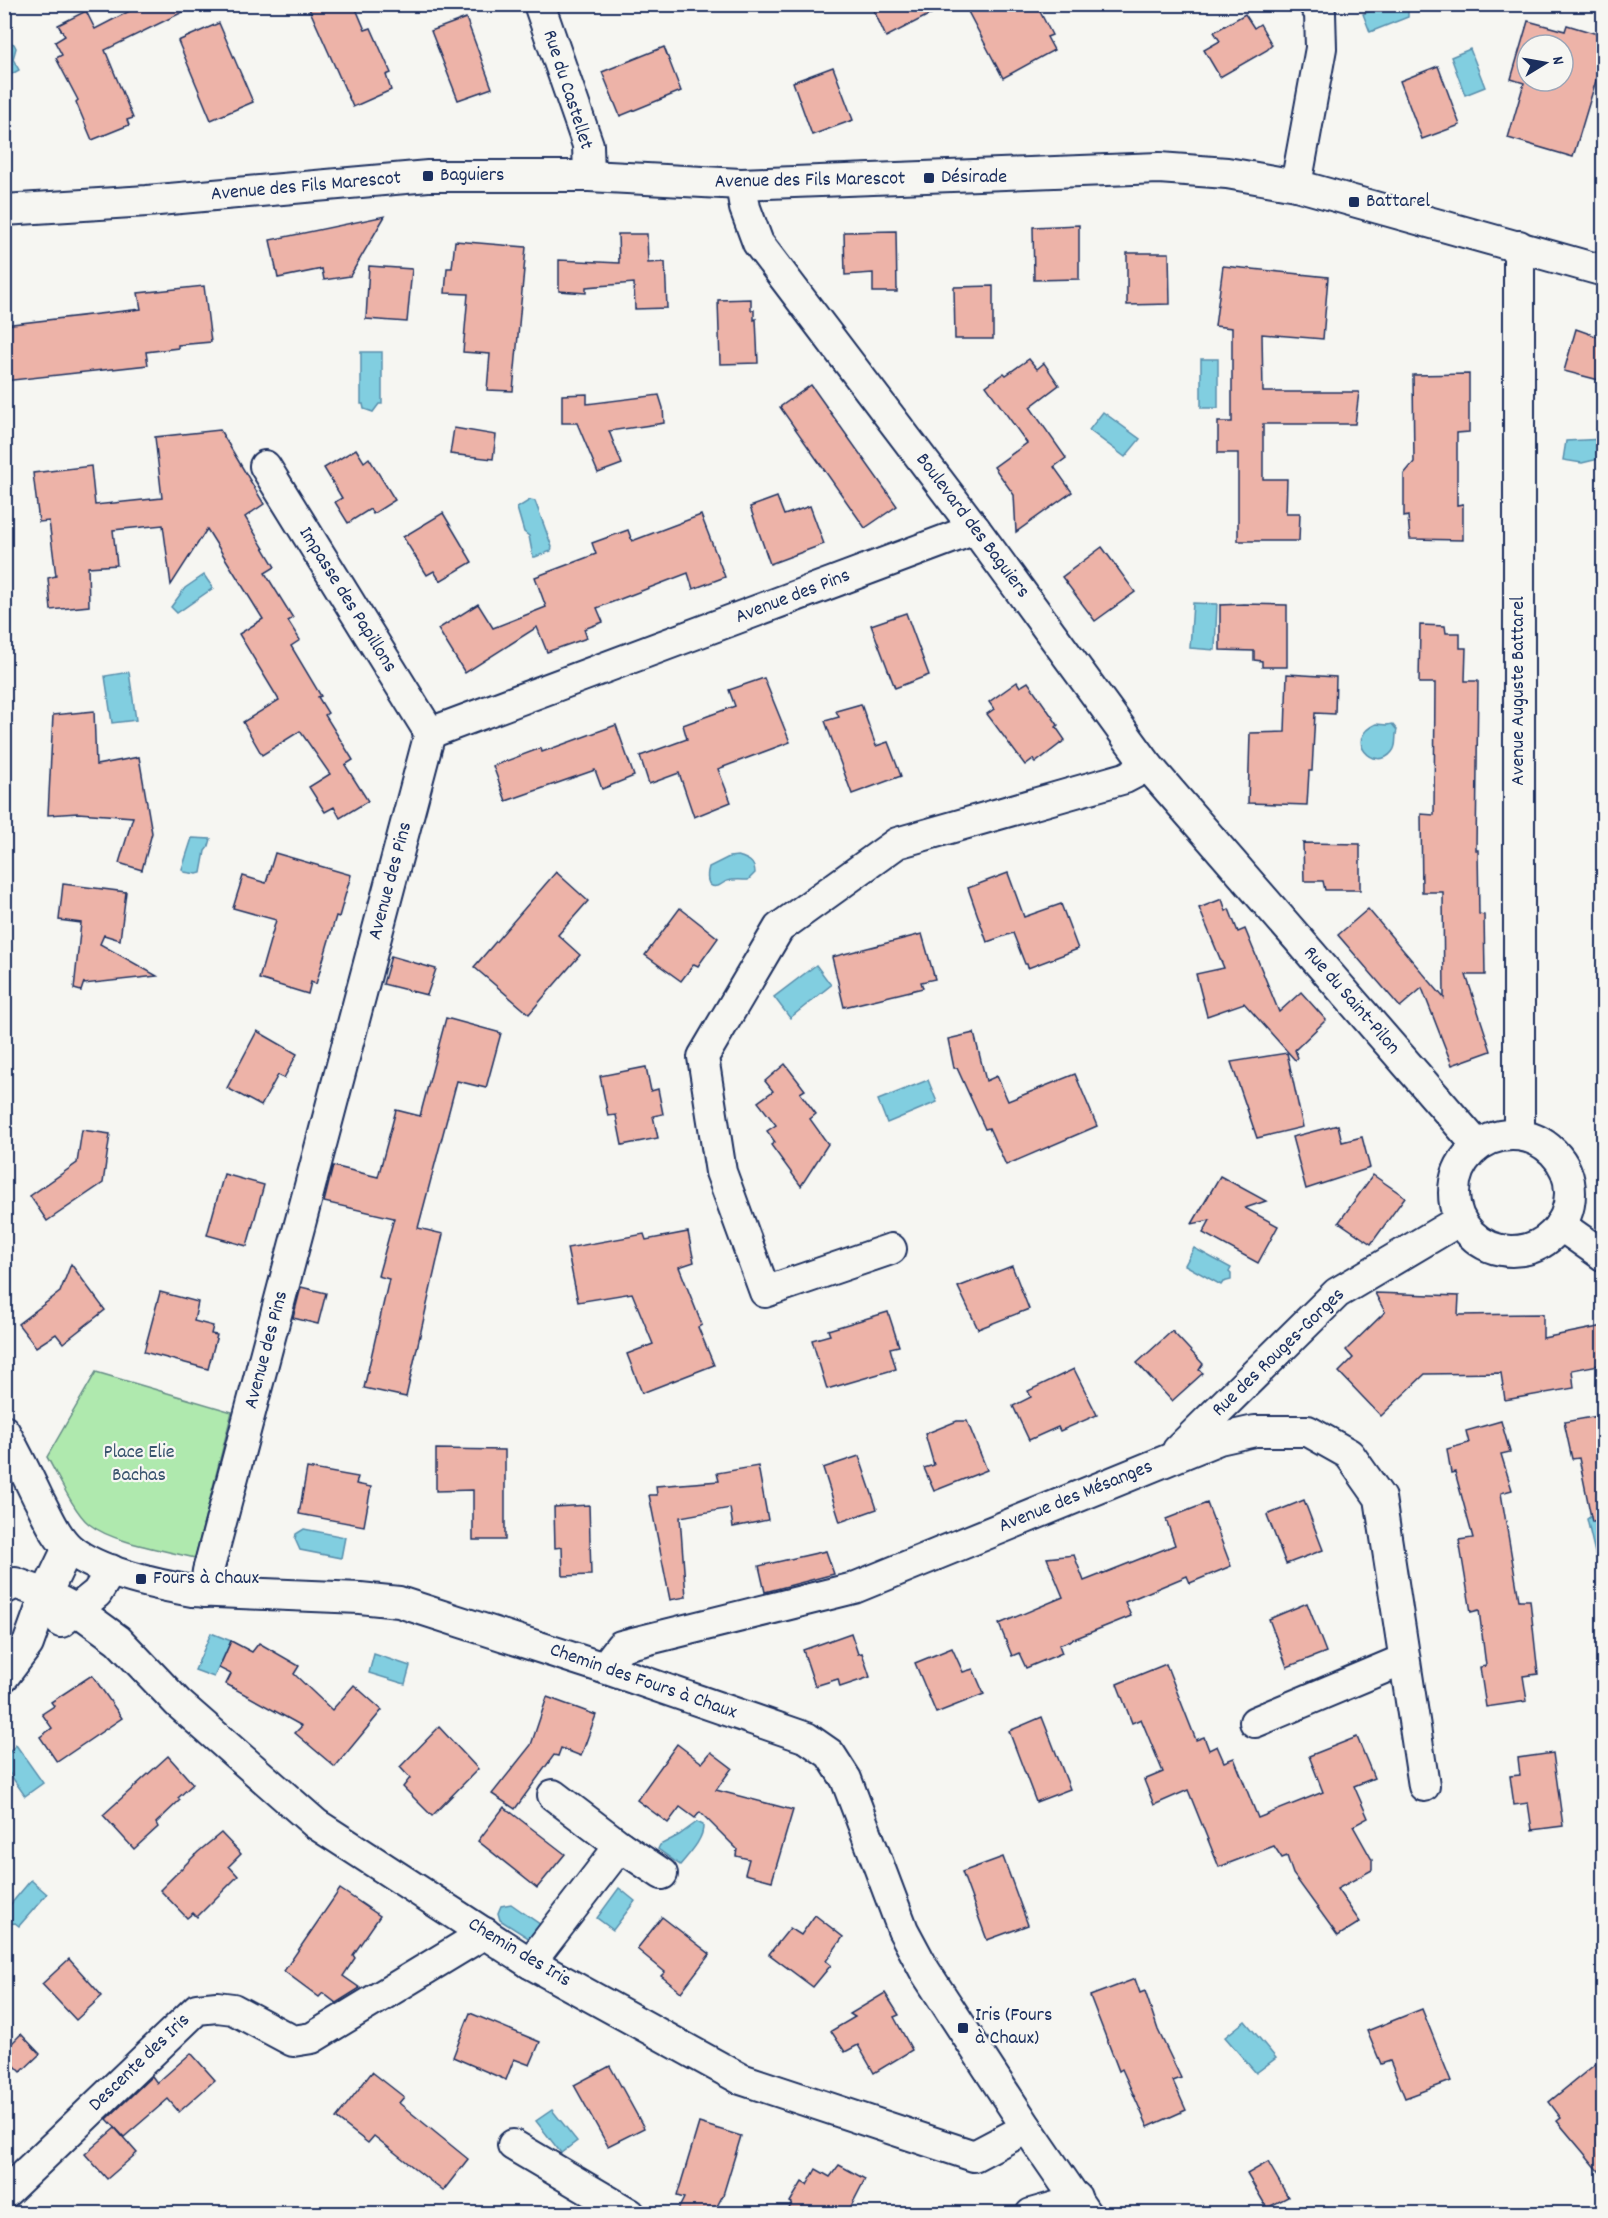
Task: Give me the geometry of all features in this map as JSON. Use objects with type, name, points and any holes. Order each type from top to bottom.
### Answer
[{"type":"street","name":"Rue du Castellet","points":[[539,4],[588,146],[589,176]]},
{"type":"street","points":[[1296,185],[1321,48],[1320,14],[1314,4]]},
{"type":"street","name":"Avenue des Fils Marescot","points":[[4,210],[147,201],[429,176],[589,176],[741,184],[1159,168],[1227,173],[1296,185],[1604,271]]},
{"type":"street","name":"Boulevard des Baguiers","points":[[741,184],[745,208],[758,243],[975,529],[1148,766],[1226,856]]},
{"type":"street","name":"Avenue Auguste Battarel","points":[[1519,1135],[1520,246]]},
{"type":"street","name":"Impasse des Papillons","points":[[265,466],[430,733]]},
{"type":"street","name":"Avenue des Pins","points":[[205,1592],[220,1525],[430,733],[975,529]]},
{"type":"street","points":[[891,1249],[765,1292],[722,1172],[703,1057],[779,928],[897,843],[1125,778],[1148,766]]},
{"type":"street","name":"Rue du Saint-Pilon","points":[[1226,856],[1477,1145]]},
{"type":"street","points":[[1519,1135],[1535,1139],[1550,1148],[1561,1161],[1568,1177],[1570,1193],[1567,1210],[1560,1226],[1546,1240],[1528,1249],[1508,1251],[1489,1246],[1472,1235],[1460,1220],[1455,1204],[1454,1187],[1458,1171],[1466,1157],[1477,1145],[1490,1138],[1519,1135]]},
{"type":"street","name":"Rue des Rouges-Gorges","points":[[1168,1460],[1337,1293],[1460,1220]]},
{"type":"street","points":[[1560,1226],[1604,1256]]},
{"type":"street","name":"Chemin des Fours à Chaux","points":[[4,1431],[51,1523],[69,1548],[87,1560],[111,1570],[165,1586],[205,1592],[360,1598],[399,1602],[604,1668],[807,1738],[830,1754],[846,1779],[903,1930],[925,1971],[1027,2128],[1081,2205]]},
{"type":"street","name":"Avenue des Mésanges","points":[[604,1668],[621,1646],[854,1588],[1219,1439],[1255,1431],[1308,1431],[1349,1454],[1380,1498],[1424,1786]]},
{"type":"street","points":[[4,1676],[28,1644],[46,1594],[69,1548]]},
{"type":"street","points":[[28,1644],[97,1593],[111,1570]]},
{"type":"street","name":"Chemin des Iris","points":[[4,1589],[15,1583],[46,1594],[77,1610],[118,1640],[178,1703],[316,1824],[530,1963],[741,2079],[974,2157],[1027,2128]]},
{"type":"street","points":[[1255,1722],[1403,1660]]},
{"type":"street","points":[[553,1795],[620,1846],[662,1874]]},
{"type":"street","points":[[530,1963],[620,1846]]},
{"type":"street","name":"Descente des Iris","points":[[4,2194],[197,2009],[233,2008],[293,2041],[312,2038],[484,1933]]},
{"type":"street","points":[[513,2145],[630,2214]]},
{"type":"street","points":[[1031,2214],[1059,2206],[1081,2205]]},
{"type":"green space","name":"Place Elie Bachas","points":[[96,1372],[232,1412],[195,1558],[125,1541],[99,1531],[83,1518],[47,1457]]},
{"type":"water","points":[[1386,5],[1408,5],[1408,17],[1370,32],[1363,14]]},
{"type":"water","points":[[5,40],[14,44],[16,48],[13,59],[19,70],[5,78]]},
{"type":"water","points":[[1470,49],[1485,87],[1465,95],[1451,57]]},
{"type":"water","points":[[361,352],[382,352],[382,404],[379,404],[373,412],[364,409],[361,404]]},
{"type":"water","points":[[1201,359],[1218,359],[1218,408],[1201,408]]},
{"type":"water","points":[[1103,412],[1140,439],[1125,457],[1089,430]]},
{"type":"water","points":[[1603,439],[1603,458],[1582,463],[1563,460],[1566,441]]},
{"type":"water","points":[[530,500],[535,501],[552,547],[551,551],[535,557],[533,557],[529,536],[524,532],[517,508]]},
{"type":"water","points":[[204,575],[213,588],[177,613],[171,607],[185,588]]},
{"type":"water","points":[[1193,603],[1217,604],[1215,650],[1190,648]]},
{"type":"water","points":[[129,672],[136,720],[112,723],[105,676]]},
{"type":"water","points":[[1376,724],[1392,724],[1397,730],[1394,749],[1385,757],[1378,759],[1365,751],[1362,745],[1362,738],[1366,730]]},
{"type":"water","points":[[192,838],[211,839],[205,851],[201,873],[197,874],[184,872],[182,869]]},
{"type":"water","points":[[738,856],[750,861],[754,866],[755,873],[748,880],[730,880],[718,886],[709,883],[709,867],[729,857]]},
{"type":"water","points":[[816,965],[831,985],[790,1018],[774,997]]},
{"type":"water","points":[[928,1080],[937,1102],[887,1123],[878,1100]]},
{"type":"water","points":[[1194,1248],[1231,1268],[1229,1272],[1231,1280],[1221,1285],[1185,1265]]},
{"type":"water","points":[[1603,1513],[1603,1569],[1599,1570],[1587,1519]]},
{"type":"water","points":[[304,1529],[345,1537],[341,1558],[300,1550],[295,1539],[296,1534]]},
{"type":"water","points":[[211,1633],[231,1641],[214,1677],[195,1670]]},
{"type":"water","points":[[374,1654],[410,1666],[405,1684],[369,1673]]},
{"type":"water","points":[[16,1745],[43,1783],[25,1796],[5,1767],[5,1757]]},
{"type":"water","points":[[697,1822],[703,1825],[701,1836],[680,1865],[658,1849],[660,1845]]},
{"type":"water","points":[[31,1880],[47,1894],[19,1926],[15,1923],[9,1924],[5,1911]]},
{"type":"water","points":[[619,1888],[635,1901],[613,1930],[597,1918]]},
{"type":"water","points":[[511,1904],[541,1925],[530,1939],[500,1920],[498,1913],[501,1906]]},
{"type":"water","points":[[1245,2021],[1276,2058],[1256,2073],[1225,2037]]},
{"type":"water","points":[[552,2110],[577,2141],[561,2153],[536,2121]]},
{"type":"building","points":[[143,4],[199,4],[105,50],[133,118],[127,120],[129,125],[92,140],[76,102],[78,100],[56,58],[62,55],[55,42],[65,36],[58,25],[86,11],[95,29]]},
{"type":"building","points":[[307,4],[354,4],[365,30],[371,28],[391,73],[386,75],[391,90],[353,107]]},
{"type":"building","points":[[871,4],[950,4],[886,37]]},
{"type":"building","points":[[964,4],[1036,4],[1052,35],[1047,37],[1054,50],[1003,78]]},
{"type":"building","points":[[1245,14],[1254,28],[1260,24],[1272,45],[1220,77],[1204,50],[1220,41],[1214,32]]},
{"type":"building","points":[[466,18],[492,88],[458,100],[431,31]]},
{"type":"building","points":[[1528,21],[1565,31],[1567,25],[1604,36],[1604,54],[1573,157],[1508,138],[1521,93],[1575,93],[1575,33],[1524,33]]},
{"type":"building","points":[[219,23],[253,102],[211,120],[178,41]]},
{"type":"building","points":[[664,47],[681,91],[620,116],[602,72]]},
{"type":"building","points":[[1515,65],[1515,80],[1511,79]]},
{"type":"building","points":[[1438,66],[1460,125],[1422,139],[1400,81]]},
{"type":"building","points":[[833,67],[853,120],[812,135],[793,82]]},
{"type":"building","points":[[385,216],[350,276],[324,280],[322,269],[278,278],[270,240]]},
{"type":"building","points":[[1079,225],[1079,279],[1034,280],[1033,227]]},
{"type":"building","points":[[896,231],[897,292],[873,292],[873,273],[845,275],[844,232]]},
{"type":"building","points":[[618,234],[647,234],[648,263],[665,262],[667,308],[635,309],[634,283],[586,287],[586,293],[559,291],[559,260],[619,263]]},
{"type":"building","points":[[455,241],[526,247],[513,391],[487,390],[490,354],[463,352],[468,294],[445,293],[447,268],[452,268]]},
{"type":"building","points":[[1127,253],[1169,253],[1170,304],[1127,305]]},
{"type":"building","points":[[369,266],[412,269],[407,322],[366,319]]},
{"type":"building","points":[[1223,266],[1328,277],[1323,339],[1262,334],[1263,392],[1359,392],[1355,424],[1263,424],[1263,479],[1287,479],[1286,513],[1300,513],[1299,541],[1238,541],[1238,453],[1218,453],[1218,422],[1232,422],[1232,328],[1215,326]]},
{"type":"building","points":[[204,286],[211,342],[178,345],[178,348],[146,352],[148,365],[4,381],[4,325],[141,309],[138,293]]},
{"type":"building","points":[[993,286],[993,339],[955,339],[954,287]]},
{"type":"building","points":[[751,299],[751,310],[754,310],[754,320],[756,319],[758,363],[720,364],[718,300]]},
{"type":"building","points":[[1576,329],[1604,339],[1604,367],[1599,380],[1564,371]]},
{"type":"building","points":[[1029,359],[1037,369],[1044,363],[1059,385],[1030,407],[1066,458],[1054,467],[1072,492],[1016,532],[1014,495],[994,467],[1027,443],[986,386]]},
{"type":"building","points":[[1469,374],[1469,432],[1457,433],[1457,505],[1463,504],[1463,540],[1410,539],[1408,516],[1404,517],[1404,474],[1414,462],[1413,375]]},
{"type":"building","points":[[811,385],[897,506],[865,528],[780,407]]},
{"type":"building","points":[[587,394],[587,404],[659,395],[664,423],[609,431],[622,464],[598,473],[577,423],[562,423],[562,395]]},
{"type":"building","points":[[454,428],[496,435],[493,459],[450,454]]},
{"type":"building","points":[[220,430],[264,504],[245,517],[275,567],[265,573],[293,618],[288,621],[300,640],[291,646],[321,696],[318,697],[328,713],[325,715],[353,760],[345,765],[368,801],[340,818],[334,807],[325,812],[309,787],[330,774],[300,731],[262,755],[243,722],[279,700],[239,634],[263,619],[207,529],[171,585],[163,525],[113,530],[117,565],[88,567],[89,606],[51,610],[48,578],[56,576],[49,521],[39,522],[33,473],[91,466],[95,505],[162,498],[155,437]]},
{"type":"building","points":[[356,449],[364,462],[369,458],[395,500],[373,514],[370,509],[348,523],[335,502],[342,498],[324,468]]},
{"type":"building","points":[[777,497],[784,515],[810,506],[824,544],[770,564],[750,507]]},
{"type":"building","points":[[443,513],[472,562],[440,581],[434,571],[427,575],[403,537]]},
{"type":"building","points":[[701,515],[725,577],[693,589],[688,573],[597,608],[603,622],[584,629],[587,638],[547,652],[537,627],[465,673],[438,629],[478,604],[493,628],[546,607],[535,577],[596,554],[592,543],[628,530],[632,541]]},
{"type":"building","points":[[1102,547],[1135,592],[1095,621],[1062,577]]},
{"type":"building","points":[[1220,605],[1287,605],[1287,667],[1262,667],[1262,661],[1254,660],[1254,651],[1220,650]]},
{"type":"building","points":[[906,613],[929,675],[895,688],[871,625]]},
{"type":"building","points":[[1420,625],[1445,626],[1446,633],[1460,633],[1460,648],[1466,648],[1465,681],[1478,681],[1476,850],[1478,850],[1479,914],[1484,915],[1485,975],[1466,975],[1491,1051],[1452,1065],[1422,988],[1400,1007],[1338,935],[1368,909],[1444,998],[1443,892],[1422,892],[1421,814],[1434,815],[1435,683],[1419,683]]},
{"type":"building","points":[[1287,674],[1336,677],[1335,714],[1315,713],[1312,771],[1309,771],[1307,805],[1248,803],[1250,733],[1285,732]]},
{"type":"building","points":[[764,678],[790,742],[718,769],[731,802],[694,817],[679,773],[649,784],[640,756],[687,739],[683,725],[735,706],[729,690]]},
{"type":"building","points":[[1017,682],[1020,687],[1028,682],[1058,725],[1056,727],[1065,740],[1035,763],[1033,759],[1025,765],[987,714],[994,709],[989,702]]},
{"type":"building","points":[[861,704],[876,746],[888,742],[901,776],[852,794],[825,721],[839,717],[836,711]]},
{"type":"building","points":[[94,711],[96,765],[139,757],[152,833],[142,870],[119,863],[133,817],[78,813],[48,815],[53,715]]},
{"type":"building","points":[[616,725],[634,776],[602,789],[595,770],[506,801],[493,766],[541,748],[542,752]]},
{"type":"building","points":[[1303,843],[1360,844],[1360,890],[1325,890],[1323,881],[1304,881]]},
{"type":"building","points":[[275,853],[351,875],[316,984],[311,982],[308,994],[259,979],[276,920],[233,908],[243,876],[266,883]]},
{"type":"building","points":[[556,872],[588,901],[558,935],[580,955],[529,1014],[474,967]]},
{"type":"building","points":[[1008,873],[1024,917],[1061,904],[1078,949],[1028,968],[1013,933],[987,942],[968,888]]},
{"type":"building","points":[[63,884],[126,892],[120,940],[104,935],[100,944],[157,976],[84,984],[84,982],[81,991],[74,989],[81,923],[59,920]]},
{"type":"building","points":[[1222,899],[1226,911],[1229,909],[1238,932],[1245,929],[1279,1012],[1301,992],[1326,1020],[1295,1050],[1298,1058],[1295,1060],[1244,1003],[1207,1016],[1196,974],[1224,968],[1199,908]]},
{"type":"building","points":[[680,908],[718,938],[698,966],[694,964],[681,981],[645,955]]},
{"type":"building","points":[[922,934],[935,979],[921,982],[923,988],[844,1007],[832,957]]},
{"type":"building","points":[[391,956],[436,969],[427,995],[383,984]]},
{"type":"building","points":[[446,1018],[501,1033],[486,1088],[457,1081],[418,1228],[443,1234],[406,1397],[364,1388],[389,1279],[378,1276],[394,1218],[324,1202],[333,1166],[378,1177],[396,1110],[420,1116]]},
{"type":"building","points":[[257,1031],[297,1054],[284,1078],[278,1075],[261,1106],[227,1088]]},
{"type":"building","points":[[974,1033],[986,1081],[997,1076],[1008,1101],[1075,1074],[1097,1126],[1006,1165],[989,1128],[985,1129],[957,1068],[954,1068],[948,1039]]},
{"type":"building","points":[[1287,1053],[1303,1127],[1257,1138],[1231,1062]]},
{"type":"building","points":[[785,1064],[805,1090],[800,1093],[816,1114],[810,1119],[828,1144],[801,1186],[771,1145],[775,1142],[767,1131],[776,1125],[758,1102],[773,1091],[765,1081]]},
{"type":"building","points":[[646,1067],[651,1091],[658,1089],[663,1114],[653,1116],[658,1138],[622,1145],[616,1115],[608,1116],[600,1076]]},
{"type":"building","points":[[1338,1125],[1342,1142],[1362,1137],[1370,1168],[1306,1189],[1292,1137]]},
{"type":"building","points":[[82,1130],[110,1134],[103,1183],[47,1221],[30,1196],[77,1163]]},
{"type":"building","points":[[224,1174],[264,1185],[247,1246],[207,1235]]},
{"type":"building","points":[[1373,1175],[1405,1197],[1371,1244],[1339,1222]]},
{"type":"building","points":[[1220,1176],[1266,1201],[1245,1208],[1278,1226],[1258,1263],[1203,1233],[1210,1220],[1192,1224]]},
{"type":"building","points":[[688,1232],[694,1262],[679,1267],[702,1325],[698,1327],[714,1365],[642,1393],[627,1354],[653,1344],[632,1293],[578,1302],[567,1248],[644,1234],[646,1240]]},
{"type":"building","points":[[71,1264],[105,1310],[63,1343],[56,1334],[36,1347],[18,1324],[60,1292]]},
{"type":"building","points":[[1012,1266],[1029,1309],[978,1329],[958,1287]]},
{"type":"building","points":[[301,1287],[326,1293],[318,1324],[293,1318]]},
{"type":"building","points":[[160,1292],[198,1302],[194,1321],[213,1326],[211,1334],[217,1335],[208,1369],[144,1352]]},
{"type":"building","points":[[1375,1293],[1459,1296],[1458,1315],[1543,1314],[1543,1338],[1604,1326],[1604,1364],[1572,1370],[1574,1388],[1505,1400],[1501,1373],[1425,1374],[1381,1416],[1339,1372],[1353,1358],[1346,1350],[1385,1312]]},
{"type":"building","points":[[888,1312],[899,1346],[890,1348],[896,1369],[827,1389],[812,1340],[830,1335],[828,1330]]},
{"type":"building","points":[[1172,1331],[1203,1364],[1199,1370],[1203,1373],[1172,1401],[1137,1363]]},
{"type":"building","points":[[1074,1369],[1097,1415],[1060,1431],[1058,1427],[1029,1440],[1013,1406],[1031,1397],[1028,1391]]},
{"type":"building","points":[[1604,1415],[1604,1521],[1592,1522],[1579,1458],[1572,1459],[1564,1422]]},
{"type":"building","points":[[957,1421],[967,1421],[987,1470],[934,1491],[924,1468],[934,1465],[925,1434]]},
{"type":"building","points":[[1501,1421],[1510,1452],[1501,1454],[1512,1490],[1501,1493],[1519,1600],[1530,1600],[1538,1674],[1523,1676],[1527,1701],[1486,1707],[1480,1667],[1486,1666],[1479,1610],[1471,1612],[1459,1540],[1473,1538],[1455,1472],[1451,1473],[1447,1449],[1469,1443],[1466,1431]]},
{"type":"building","points":[[436,1449],[505,1450],[505,1540],[473,1540],[473,1490],[436,1491]]},
{"type":"building","points":[[859,1456],[877,1509],[840,1522],[823,1468]]},
{"type":"building","points":[[758,1466],[768,1520],[733,1527],[730,1508],[680,1517],[686,1597],[670,1600],[649,1495],[657,1495],[656,1486],[719,1481],[717,1473]]},
{"type":"building","points":[[307,1468],[358,1477],[356,1484],[371,1487],[364,1526],[299,1514]]},
{"type":"building","points":[[1304,1500],[1323,1550],[1286,1564],[1267,1515]]},
{"type":"building","points":[[1207,1503],[1231,1566],[1190,1583],[1187,1576],[1125,1602],[1131,1616],[1059,1645],[1062,1653],[1026,1668],[1019,1653],[1012,1656],[999,1624],[1063,1597],[1047,1558],[1074,1555],[1084,1581],[1175,1545],[1166,1519]]},
{"type":"building","points":[[589,1505],[591,1575],[563,1576],[562,1547],[555,1548],[554,1507]]},
{"type":"building","points":[[826,1551],[834,1574],[765,1592],[759,1566]]},
{"type":"building","points":[[1307,1603],[1326,1652],[1287,1667],[1269,1619]]},
{"type":"building","points":[[851,1633],[858,1654],[862,1653],[870,1677],[840,1687],[838,1679],[815,1686],[803,1650]]},
{"type":"building","points":[[231,1641],[252,1652],[259,1643],[299,1666],[294,1674],[332,1710],[354,1685],[382,1710],[335,1767],[295,1733],[302,1726],[226,1684],[231,1674],[219,1668]]},
{"type":"building","points":[[952,1648],[963,1672],[973,1669],[984,1694],[936,1713],[915,1663]]},
{"type":"building","points":[[1166,1664],[1196,1740],[1204,1737],[1209,1750],[1217,1746],[1224,1762],[1234,1758],[1258,1818],[1323,1792],[1309,1756],[1357,1737],[1374,1778],[1354,1786],[1368,1818],[1353,1826],[1372,1860],[1372,1870],[1337,1889],[1360,1922],[1338,1936],[1293,1874],[1287,1856],[1282,1858],[1274,1846],[1219,1867],[1188,1790],[1154,1805],[1144,1780],[1163,1772],[1141,1719],[1132,1723],[1117,1684]]},
{"type":"building","points":[[92,1675],[122,1718],[57,1762],[40,1737],[52,1728],[42,1714],[54,1706],[51,1702]]},
{"type":"building","points":[[547,1697],[596,1715],[581,1756],[561,1748],[558,1756],[554,1755],[515,1809],[492,1794],[531,1745]]},
{"type":"building","points":[[1042,1717],[1070,1789],[1036,1802],[1009,1731]]},
{"type":"building","points":[[439,1727],[478,1769],[432,1816],[403,1787],[410,1778],[400,1767]]},
{"type":"building","points":[[677,1744],[702,1763],[711,1752],[732,1768],[716,1790],[793,1810],[772,1881],[745,1874],[749,1859],[736,1856],[737,1849],[700,1812],[695,1818],[680,1807],[668,1823],[637,1800]]},
{"type":"building","points":[[1553,1753],[1563,1826],[1532,1830],[1528,1803],[1514,1805],[1510,1776],[1520,1775],[1518,1758]]},
{"type":"building","points":[[168,1756],[193,1784],[156,1823],[158,1827],[134,1849],[103,1815]]},
{"type":"building","points":[[504,1807],[565,1854],[537,1888],[478,1841]]},
{"type":"building","points":[[221,1833],[241,1854],[229,1866],[238,1876],[197,1917],[193,1913],[187,1918],[160,1890],[198,1852]]},
{"type":"building","points":[[1003,1857],[1028,1925],[987,1940],[962,1872]]},
{"type":"building","points":[[340,1889],[380,1916],[353,1955],[355,1958],[343,1976],[360,1988],[336,2003],[323,1993],[319,1997],[284,1971]]},
{"type":"building","points":[[815,1915],[843,1937],[826,1961],[831,1965],[813,1987],[769,1954],[790,1928],[801,1935]]},
{"type":"building","points":[[662,1917],[710,1954],[681,1992],[661,1976],[665,1972],[637,1949]]},
{"type":"building","points":[[69,1959],[102,1996],[76,2020],[42,1984]]},
{"type":"building","points":[[1135,1979],[1140,1993],[1145,1991],[1158,2030],[1181,2078],[1173,2081],[1186,2110],[1148,2127],[1122,2069],[1119,2071],[1090,1996]]},
{"type":"building","points":[[885,1993],[899,2015],[894,2017],[912,2050],[874,2073],[858,2045],[845,2052],[831,2031],[855,2017],[850,2014]]},
{"type":"building","points":[[1422,2009],[1451,2081],[1405,2098],[1390,2061],[1381,2064],[1367,2031]]},
{"type":"building","points":[[470,2013],[540,2042],[530,2065],[514,2059],[506,2080],[453,2057]]},
{"type":"building","points":[[21,2034],[40,2054],[21,2072],[4,2055],[4,2051]]},
{"type":"building","points":[[191,2053],[215,2080],[179,2112],[168,2099],[124,2137],[107,2119],[152,2076],[157,2083]]},
{"type":"building","points":[[1604,2057],[1604,2177],[1557,2121],[1561,2118],[1549,2102]]},
{"type":"building","points":[[610,2066],[644,2128],[608,2146],[574,2085]]},
{"type":"building","points":[[372,2072],[404,2097],[399,2103],[468,2159],[443,2191],[374,2136],[368,2143],[336,2118]]},
{"type":"building","points":[[699,2123],[741,2136],[723,2195],[713,2214],[676,2214],[684,2198],[677,2196]]},
{"type":"building","points":[[115,2128],[137,2153],[107,2179],[85,2154]]},
{"type":"building","points":[[1268,2162],[1288,2197],[1267,2208],[1247,2174]]},
{"type":"building","points":[[839,2165],[865,2179],[847,2214],[786,2214],[802,2182],[807,2185],[816,2169],[830,2177]]},
{"type":"place","name":"Baguiers","points":[[428,176]]},
{"type":"place","name":"Désirade","points":[[929,178]]},
{"type":"place","name":"Battarel","points":[[1354,202]]},
{"type":"place","name":"Fours à Chaux","points":[[141,1579]]},
{"type":"place","name":"Iris (Fours à Chaux)","points":[[963,2028]]}]
